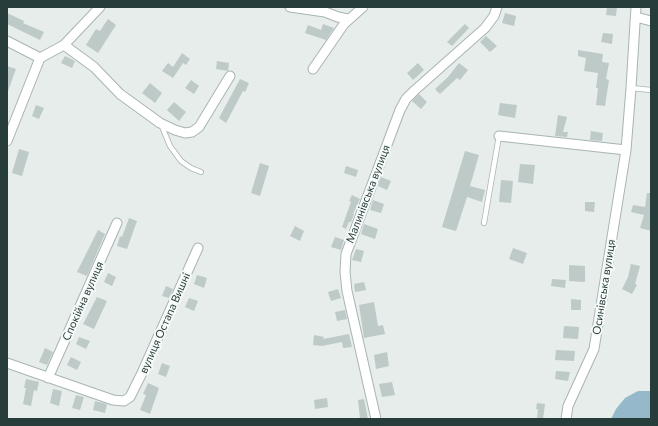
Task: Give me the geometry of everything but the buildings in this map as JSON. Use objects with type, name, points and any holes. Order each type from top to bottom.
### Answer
[{"type":"street","points":[[7,141],[40,58],[64,45],[100,7]]},
{"type":"street","points":[[290,7],[326,12],[348,19]]},
{"type":"street","points":[[313,69],[348,19],[362,7]]},
{"type":"street","name":"Малинівська вулиця","points":[[376,419],[347,291],[345,272],[346,254],[400,110],[406,99],[485,28],[494,16],[497,7]]},
{"type":"street","name":"Осинівська вулиця","points":[[566,419],[568,406],[594,349],[626,150],[636,7]]},
{"type":"street","points":[[636,17],[651,20]]},
{"type":"street","points":[[7,41],[40,58]]},
{"type":"street","points":[[64,45],[94,68],[120,94],[160,123],[175,130],[185,132],[192,132],[199,127],[230,76]]},
{"type":"street","points":[[499,136],[626,150]]},
{"type":"street","name":"Спокійна вулиця","points":[[48,378],[118,223]]},
{"type":"street","name":"вулиця Остапа Вишні","points":[[48,378],[113,400],[124,401],[130,397],[198,248]]},
{"type":"street","points":[[7,363],[48,378]]},
{"type":"lane","points":[[631,88],[651,90]]},
{"type":"lane","points":[[160,123],[170,146],[181,161],[191,168],[201,172]]},
{"type":"lane","points":[[484,223],[499,136]]},
{"type":"water","points":[[638,391],[651,391],[651,419],[611,419],[616,409],[625,398]]}]
